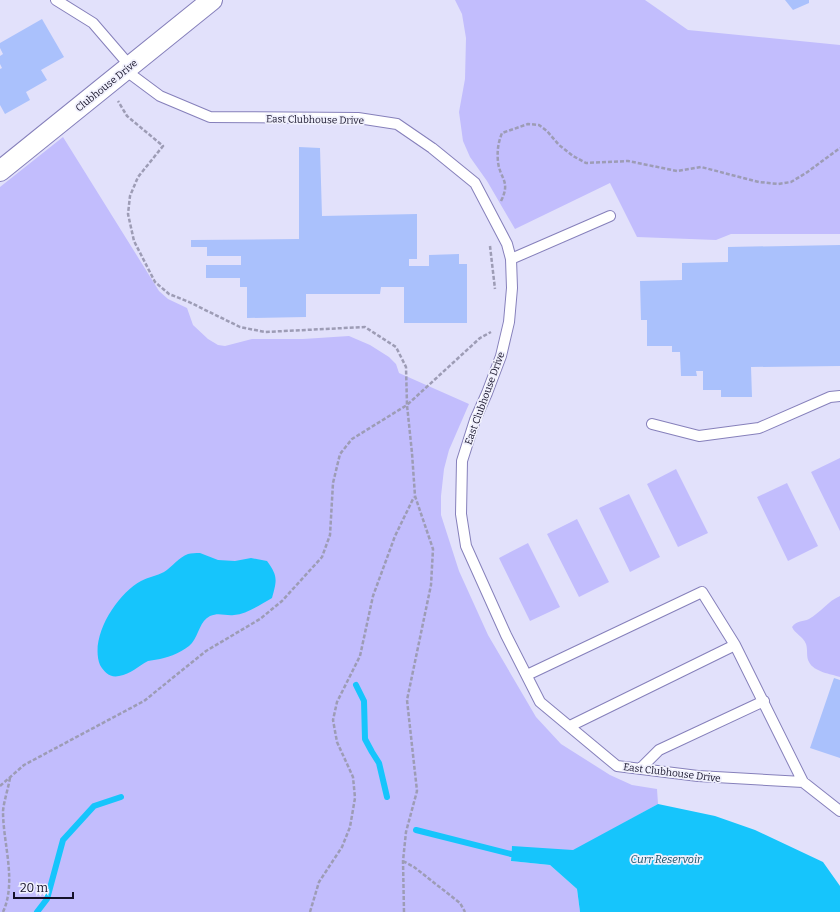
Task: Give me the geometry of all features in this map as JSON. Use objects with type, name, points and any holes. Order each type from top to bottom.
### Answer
[{"type":"street","name":"Clubhouse Drive","points":[[0,171],[212,0]]},
{"type":"lane","name":"East Clubhouse Drive","points":[[56,0],[93,23],[127,68],[160,96],[210,117],[358,118],[397,124],[432,148],[475,183],[507,244],[511,259],[512,288],[509,322],[501,356],[475,420],[462,461],[461,514],[466,546],[506,635],[540,702],[617,766],[698,776],[803,782]]},
{"type":"lane","points":[[511,259],[610,216]]},
{"type":"lane","points":[[652,424],[699,436],[759,428],[830,398],[840,396]]},
{"type":"lane","points":[[527,675],[702,592],[735,645],[803,782],[840,811]]},
{"type":"lane","points":[[570,726],[735,645]]},
{"type":"lane","points":[[640,769],[659,750],[764,701]]},
{"type":"path","points":[[110,83],[127,116],[163,146],[138,177],[130,196],[128,214],[134,241],[155,282],[169,294],[240,327],[265,332],[365,327],[396,347],[406,367],[407,405],[412,453],[414,496],[433,549],[431,585],[407,700],[417,791],[406,832],[403,861],[404,912]]},
{"type":"path","points":[[496,293],[489,241],[483,232],[503,198],[506,183],[498,162],[498,144],[502,133],[528,124],[539,125],[547,131],[559,145],[573,156],[586,163],[628,162],[677,171],[701,166],[759,182],[778,184],[791,182],[840,148]]},
{"type":"path","points":[[0,786],[24,765],[144,701],[206,651],[260,620],[282,601],[322,557],[330,535],[333,484],[340,454],[352,439],[407,405],[480,338],[509,322]]},
{"type":"path","points":[[310,912],[319,882],[342,847],[350,827],[355,798],[353,777],[337,742],[334,720],[337,702],[360,656],[373,596],[395,536],[414,496]]},
{"type":"path","points":[[4,912],[10,878],[3,810],[10,777]]},
{"type":"path","points":[[403,861],[414,866],[460,903],[465,912]]},
{"type":"shaded area","points":[[455,0],[645,0],[688,30],[840,45],[840,234],[731,234],[716,240],[637,237],[610,183],[515,229],[487,181],[470,157],[463,141],[459,112],[465,79],[466,38],[462,14]]},
{"type":"shaded area","points":[[63,137],[159,291],[168,299],[187,308],[193,325],[208,339],[218,345],[225,346],[252,339],[303,339],[349,336],[370,345],[389,357],[396,364],[399,373],[469,404],[449,450],[444,469],[441,496],[441,515],[459,571],[488,635],[536,717],[561,744],[610,775],[632,785],[657,789],[658,804],[573,851],[512,847],[511,861],[550,865],[577,889],[580,912],[0,912],[0,187]]},
{"type":"shaded area","points":[[840,458],[840,531],[811,472]]},
{"type":"shaded area","points":[[676,469],[708,533],[678,547],[647,484]]},
{"type":"shaded area","points":[[787,483],[818,546],[788,561],[757,497]]},
{"type":"shaded area","points":[[629,494],[660,557],[630,572],[599,508]]},
{"type":"shaded area","points":[[577,519],[609,582],[579,597],[547,534]]},
{"type":"shaded area","points":[[528,543],[560,607],[530,621],[499,558]]},
{"type":"shaded area","points":[[840,596],[840,677],[823,672],[811,665],[807,656],[807,646],[805,641],[792,627],[796,623],[807,620]]},
{"type":"water","points":[[200,553],[218,560],[235,561],[251,558],[267,561],[276,578],[272,598],[244,613],[231,615],[216,614],[210,616],[202,624],[192,643],[177,653],[164,658],[148,661],[131,672],[123,675],[113,676],[108,674],[100,665],[98,642],[107,617],[115,606],[132,587],[141,581],[164,572],[185,555]]},
{"type":"water","name":"Curr Reservoir","points":[[658,804],[715,816],[755,830],[823,862],[840,886],[840,912],[580,912],[577,889],[550,865],[511,861],[512,846],[573,850]]},
{"type":"building","points":[[785,0],[809,0],[809,3],[793,10]]},
{"type":"building","points":[[42,19],[64,57],[41,70],[47,80],[26,92],[30,100],[5,114],[0,105],[0,69],[2,68],[0,64],[0,56],[3,54],[0,48],[0,43]]},
{"type":"building","points":[[299,147],[320,148],[322,216],[417,214],[417,259],[409,259],[409,266],[429,266],[429,255],[459,254],[459,264],[467,264],[467,323],[404,323],[404,287],[381,287],[380,294],[306,294],[306,317],[247,318],[247,287],[240,287],[240,278],[206,278],[206,265],[241,265],[241,256],[207,256],[207,247],[191,247],[191,240],[299,239]]},
{"type":"building","points":[[840,245],[840,366],[751,367],[752,397],[721,397],[721,390],[703,390],[703,371],[696,371],[697,376],[681,376],[680,352],[672,352],[672,346],[647,346],[647,320],[641,320],[640,281],[682,280],[682,263],[728,262],[728,247]]},
{"type":"building","points":[[834,678],[840,680],[840,758],[810,748]]},
{"type":"waterway","points":[[356,685],[364,701],[365,739],[379,763],[387,797]]},
{"type":"waterway","points":[[37,912],[47,899],[63,840],[94,806],[121,797]]},
{"type":"waterway","points":[[416,830],[511,854]]}]
